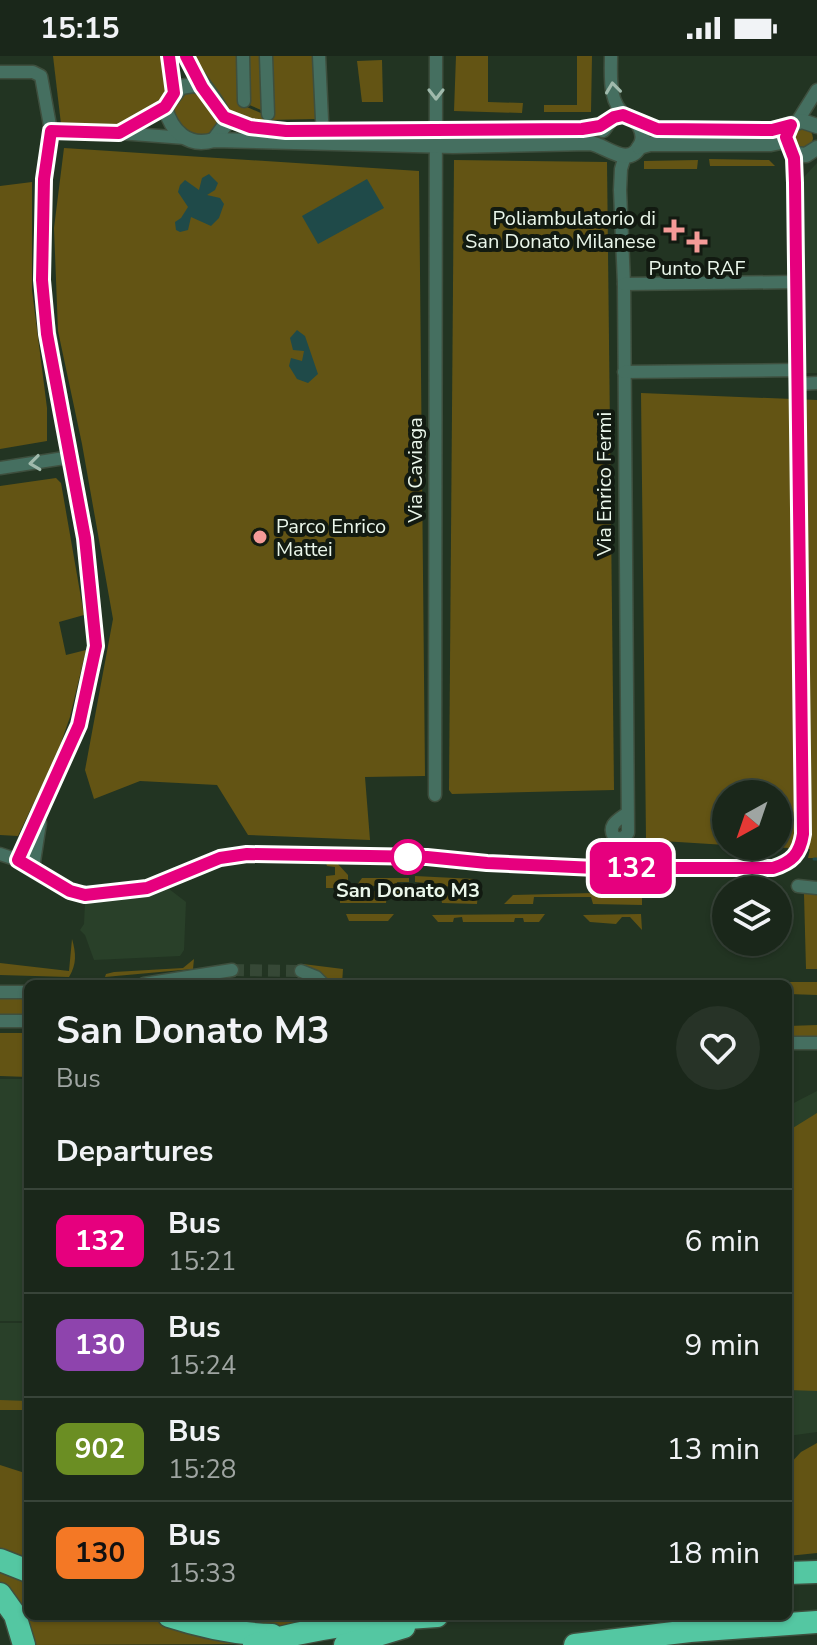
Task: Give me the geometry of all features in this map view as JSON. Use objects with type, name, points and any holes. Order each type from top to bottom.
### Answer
[{"type":"highway","points":[[0,1562],[24,1571]]},
{"type":"highway","points":[[0,1594],[15,1615],[24,1645]]},
{"type":"highway","points":[[182,1620],[241,1635],[285,1636]]},
{"type":"highway","points":[[254,1645],[285,1636],[382,1620]]},
{"type":"highway","points":[[345,1645],[430,1620]]},
{"type":"highway","points":[[575,1645],[817,1622]]},
{"type":"highway","points":[[596,1645],[620,1639]]},
{"type":"street","points":[[169,56],[174,93]]},
{"type":"street","points":[[186,56],[202,87],[224,117],[225,125],[214,140]]},
{"type":"street","points":[[243,56],[244,101]]},
{"type":"street","points":[[266,56],[268,114]]},
{"type":"street","points":[[319,56],[322,120]]},
{"type":"street","name":"Via Caviaga","points":[[435,795],[436,56]]},
{"type":"street","points":[[611,56],[614,100],[643,133],[639,147]]},
{"type":"street","points":[[0,72],[39,74],[51,131],[44,179],[42,280],[47,334],[71,457],[96,635],[95,659],[79,725],[18,860]]},
{"type":"street","points":[[119,133],[165,107],[181,87],[202,87]]},
{"type":"street","points":[[0,854],[18,860],[70,891],[85,895],[147,888],[220,858],[247,854],[427,857],[596,868],[773,868],[792,859],[799,851],[803,834],[795,183],[794,158],[786,133],[807,123],[817,90]]},
{"type":"street","points":[[165,107],[172,125],[185,138]]},
{"type":"street","points":[[51,131],[185,138],[196,143],[214,140],[436,138],[582,129],[598,127],[616,116],[657,129],[788,146],[800,155],[816,149]]},
{"type":"street","points":[[224,117],[250,127],[286,131],[590,143],[625,156],[650,144],[807,123]]},
{"type":"street","points":[[607,122],[602,135],[608,150]]},
{"type":"street","points":[[795,183],[816,149]]},
{"type":"street","name":"Via Enrico Fermi","points":[[625,156],[620,178],[624,284],[626,814]]},
{"type":"street","points":[[624,284],[796,282]]},
{"type":"street","points":[[624,372],[798,377],[817,383]]},
{"type":"street","points":[[0,468],[71,457]]},
{"type":"street","points":[[33,868],[42,812]]},
{"type":"street","points":[[798,886],[817,888]]},
{"type":"street","points":[[169,980],[232,970]]},
{"type":"street","points":[[301,971],[319,980]]},
{"type":"street","points":[[0,992],[24,992]]},
{"type":"street","points":[[0,1021],[24,1021]]},
{"type":"street","points":[[792,1043],[817,1043]]},
{"type":"shaded area","points":[[53,56],[162,56],[166,89],[155,110],[119,128],[61,124]]},
{"type":"shaded area","points":[[193,56],[238,56],[240,104],[263,114],[247,104],[246,56],[313,56],[316,119],[269,120],[265,115],[268,127],[227,115]]},
{"type":"shaded area","points":[[456,56],[488,56],[488,102],[523,103],[522,113],[454,111]]},
{"type":"shaded area","points":[[577,56],[592,56],[591,112],[544,112],[544,105],[577,105]]},
{"type":"shaded area","points":[[382,60],[383,102],[362,102],[357,61]]},
{"type":"shaded area","points":[[193,90],[206,100],[220,124],[211,136],[187,134],[172,115],[177,98]]},
{"type":"shaded area","points":[[803,128],[810,131],[813,138],[810,145],[803,148],[796,145],[793,138],[796,131]]},
{"type":"shaded area","name":"Parco Enrico Mattei","points":[[64,148],[419,171],[425,776],[365,777],[370,840],[248,835],[217,785],[140,781],[94,799],[85,770],[113,619],[58,331],[54,228]]},
{"type":"shaded area","points":[[709,159],[769,160],[775,166],[710,166]]},
{"type":"shaded area","points":[[454,160],[607,162],[614,790],[452,794],[449,790]]},
{"type":"shaded area","points":[[698,160],[697,169],[644,169],[644,161]]},
{"type":"shaded area","points":[[817,163],[817,373],[806,373],[803,178]]},
{"type":"shaded area","points":[[32,182],[32,290],[47,408],[47,441],[0,449],[0,186]]},
{"type":"shaded area","points":[[641,393],[817,400],[817,858],[808,858],[810,849],[792,848],[792,780],[712,780],[712,844],[646,840]]},
{"type":"shaded area","points":[[56,478],[61,483],[84,615],[59,622],[66,655],[86,650],[70,717],[57,754],[18,836],[0,835],[0,486]]},
{"type":"shaded area","points":[[326,863],[337,863],[348,875],[348,888],[326,888],[326,876],[335,875],[335,867]]},
{"type":"shaded area","points":[[415,876],[475,879],[480,884],[478,887],[429,886],[415,882]]},
{"type":"shaded area","points":[[362,878],[409,878],[409,882],[397,882],[396,887],[357,885]]},
{"type":"shaded area","points":[[169,889],[186,902],[184,950],[180,956],[94,960],[85,935],[80,930],[84,924],[85,903]]},
{"type":"shaded area","points":[[365,891],[478,893],[477,904],[442,903],[441,897],[387,895],[386,903],[340,903],[340,894]]},
{"type":"shaded area","points":[[804,894],[817,894],[817,969],[806,969]]},
{"type":"shaded area","points":[[513,895],[642,895],[642,905],[593,904],[591,897],[534,897],[533,904],[504,904]]},
{"type":"shaded area","points":[[346,914],[394,914],[388,921],[349,921]]},
{"type":"shaded area","points":[[545,914],[539,922],[524,922],[523,918],[515,918],[514,922],[463,922],[462,917],[454,918],[453,922],[438,922],[432,915]]},
{"type":"shaded area","points":[[641,914],[642,930],[630,917],[622,917],[616,924],[590,922],[583,915]]},
{"type":"shaded area","points":[[72,939],[75,958],[69,977],[0,975],[0,963],[69,971]]},
{"type":"shaded area","points":[[194,959],[193,969],[105,977],[114,972],[183,968]]},
{"type":"shaded area","points":[[303,964],[343,969],[342,980],[326,980],[317,971],[303,967]]},
{"type":"shaded area","points":[[792,982],[817,982],[817,995],[792,994]]},
{"type":"shaded area","points":[[0,999],[24,999],[24,1014],[0,1014]]},
{"type":"shaded area","points":[[817,1025],[817,1036],[792,1036],[792,1026]]},
{"type":"shaded area","points":[[0,1033],[24,1033],[24,1077],[0,1076]]},
{"type":"shaded area","points":[[0,1079],[24,1079],[24,1321],[0,1321]]},
{"type":"shaded area","points":[[817,1091],[817,1432],[792,1435],[792,1104]]},
{"type":"shaded area","points":[[817,1113],[817,1391],[792,1390],[792,1129]]},
{"type":"shaded area","points":[[0,1323],[24,1323],[24,1410],[0,1410]]},
{"type":"shaded area","points":[[0,1400],[24,1401],[24,1410],[0,1410]]},
{"type":"shaded area","points":[[817,1443],[817,1553],[792,1556],[792,1462]]},
{"type":"shaded area","points":[[0,1465],[24,1473],[24,1558],[0,1550]]},
{"type":"shaded area","points":[[0,1570],[24,1578],[24,1620],[156,1620],[200,1634],[239,1641],[240,1644],[31,1645],[0,1585]]},
{"type":"shaded area","points":[[224,1620],[319,1620],[279,1628]]},
{"type":"water","points":[[209,174],[218,183],[215,190],[207,195],[220,198],[224,204],[219,218],[211,226],[191,217],[188,230],[176,230],[175,222],[188,207],[178,192],[180,185],[185,180],[199,190],[202,178]]},
{"type":"water","points":[[367,179],[384,208],[318,244],[302,216]]},
{"type":"water","points":[[297,330],[305,336],[318,374],[308,383],[297,379],[289,366],[291,358],[302,361],[304,351],[293,350],[290,338]]},
{"type":"tunnel","points":[[232,970],[301,971]]},
{"type":"bus line","name":"132","points":[[169,56],[174,93],[165,107],[152,116],[119,133],[51,131],[44,179],[42,280],[47,334],[85,538],[96,646],[79,725],[18,860],[70,891],[85,895],[147,888],[220,858],[247,854],[427,857],[596,868],[773,868],[792,859],[799,851],[803,834],[795,183],[794,158],[786,141],[791,125],[772,130],[657,129],[623,115],[600,126],[582,129],[286,131],[250,127],[224,117],[202,87],[186,56]]},
{"type":"place","name":"Poliambulatorio di San Donato Milanese","points":[[674,230]]},
{"type":"place","name":"Punto RAF","points":[[697,242]]},
{"type":"place","name":"Parco Enrico Mattei","points":[[260,537]]},
{"type":"place","name":"San Donato M3","points":[[408,857]]}]
